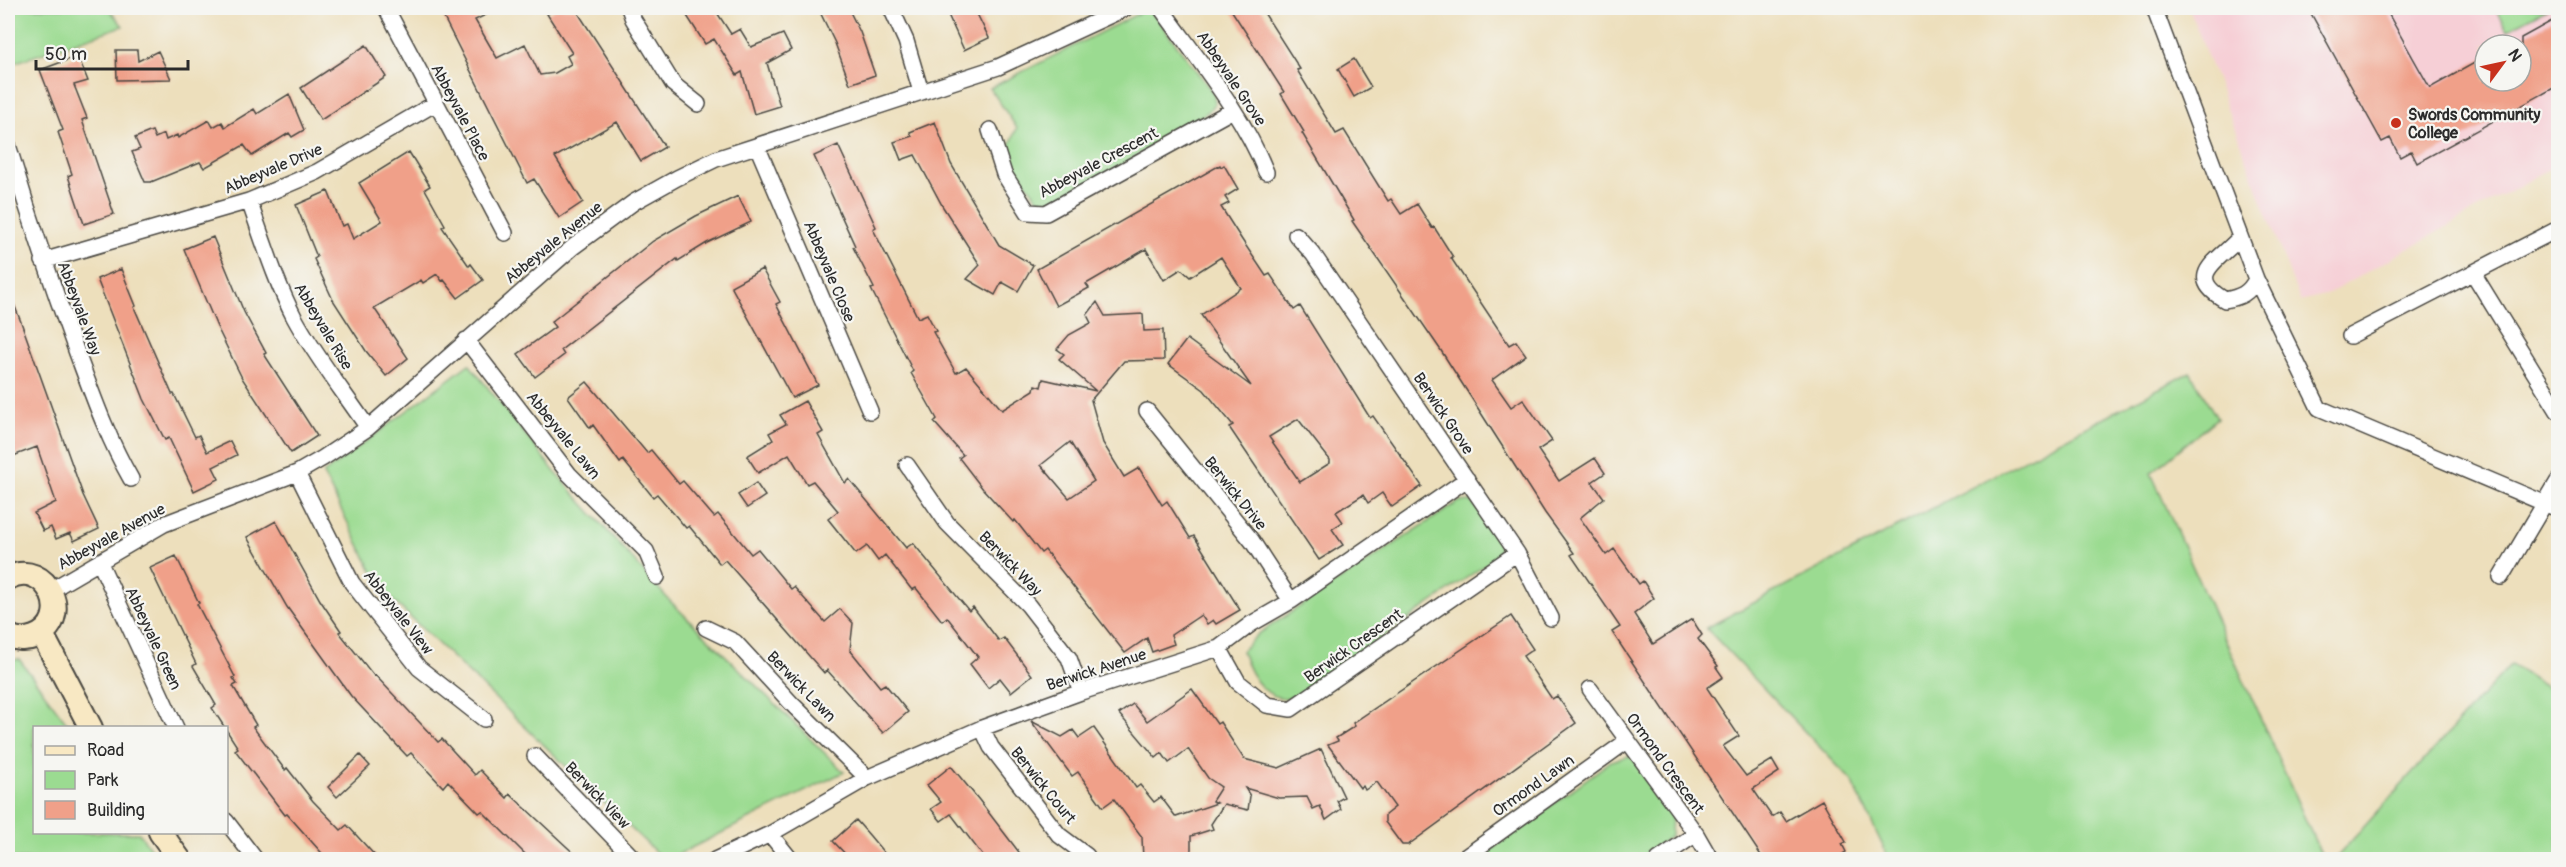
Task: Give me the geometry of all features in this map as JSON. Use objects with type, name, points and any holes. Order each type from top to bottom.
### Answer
[{"type":"street","name":"Abbeyvale Place","points":[[386,8],[505,233]]},
{"type":"street","points":[[629,8],[633,19],[673,84],[698,104]]},
{"type":"street","points":[[891,8],[906,41],[921,92]]},
{"type":"street","name":"Abbeyvale Avenue","points":[[51,590],[164,524],[297,473],[368,428],[573,247],[634,202],[677,178],[716,159],[998,67],[1126,8]]},
{"type":"street","name":"Abbeyvale Grove","points":[[1161,8],[1233,110],[1255,145],[1266,172]]},
{"type":"street","points":[[2154,8],[2256,279],[2319,408],[2552,506]]},
{"type":"street","name":"Abbeyvale Drive","points":[[43,261],[249,201],[317,172],[436,103]]},
{"type":"street","name":"Abbeyvale Crescent","points":[[990,129],[1004,174],[1028,212],[1046,213],[1233,110]]},
{"type":"street","name":"Abbeyvale Way","points":[[8,146],[43,261],[115,452],[131,479]]},
{"type":"street","name":"Abbeyvale Close","points":[[757,146],[870,411]]},
{"type":"street","name":"Abbeyvale Rise","points":[[249,201],[279,286],[294,317],[316,354],[368,428]]},
{"type":"street","points":[[2350,336],[2559,229]]},
{"type":"street","name":"Berwick Grove","points":[[1296,235],[1313,254],[1517,553],[1551,618]]},
{"type":"street","points":[[2240,237],[2232,247],[2209,266],[2205,279],[2210,291],[2225,300],[2239,298],[2251,290],[2256,279]]},
{"type":"street","points":[[2473,273],[2559,411]]},
{"type":"street","name":"Abbeyvale Lawn","points":[[466,340],[569,474],[646,551],[657,578]]},
{"type":"street","name":"Berwick Drive","points":[[1147,411],[1252,541],[1291,601]]},
{"type":"street","name":"Berwick Way","points":[[907,465],[948,523],[1028,605],[1068,658],[1080,692]]},
{"type":"street","name":"Abbeyvale View","points":[[297,473],[352,583],[419,668],[484,719]]},
{"type":"street","name":"Berwick Avenue","points":[[715,860],[770,834],[867,778],[982,728],[1080,692],[1219,648],[1251,624],[1291,601],[1467,479]]},
{"type":"street","points":[[2501,577],[2552,506],[2559,481]]},
{"type":"street","name":"Berwick Crescent","points":[[1219,648],[1238,682],[1267,705],[1292,709],[1517,553]]},
{"type":"street","name":"Abbeyvale Green","points":[[100,563],[175,726]]},
{"type":"street","points":[[8,578],[24,574],[35,576],[51,590],[55,599],[54,618],[42,634],[22,639],[8,635]]},
{"type":"street","name":"Berwick Lawn","points":[[706,628],[735,642],[792,704],[867,778]]},
{"type":"street","points":[[42,634],[90,726]]},
{"type":"street","name":"Ormond Crescent","points":[[1590,689],[1696,834],[1711,860]]},
{"type":"street","name":"Berwick Court","points":[[982,728],[991,747],[1059,835],[1087,856]]},
{"type":"street","name":"Ormond Lawn","points":[[1461,860],[1627,741]]},
{"type":"street","name":"Berwick View","points":[[535,756],[635,860]]},
{"type":"street","points":[[228,824],[256,860]]},
{"type":"street","points":[[161,834],[180,860]]},
{"type":"street","points":[[770,834],[791,860]]},
{"type":"street","points":[[1658,860],[1696,834]]},
{"type":"shaded area","name":"Swords Community College","points":[[2189,8],[2558,8],[2558,164],[2328,294],[2300,301]]},
{"type":"green space","points":[[8,8],[108,8],[123,26],[8,65]]},
{"type":"green space","points":[[1149,8],[1214,94],[1215,103],[1208,112],[1048,211],[1005,157],[1017,128],[990,88]]},
{"type":"green space","points":[[2495,8],[2548,8],[2507,30]]},
{"type":"green space","points":[[469,364],[555,472],[669,600],[844,772],[669,859],[663,859],[382,590],[323,474]]},
{"type":"green space","points":[[2190,372],[2217,418],[2151,473],[2323,859],[1889,859],[1852,781],[1706,628]]},
{"type":"green space","points":[[1471,501],[1488,520],[1497,535],[1499,550],[1495,558],[1301,694],[1290,698],[1280,697],[1271,694],[1256,680],[1242,651],[1258,634],[1458,502]]},
{"type":"green space","points":[[19,659],[69,726],[33,726],[33,834],[140,834],[158,859],[8,859],[8,661]]},
{"type":"green space","points":[[2511,664],[2558,695],[2558,859],[2335,859]]},
{"type":"green space","points":[[1629,756],[1638,763],[1672,813],[1671,836],[1638,859],[1477,860],[1611,761]]},
{"type":"building","points":[[439,8],[500,8],[475,20],[497,58],[525,44],[540,75],[555,73],[571,64],[567,56],[572,53],[547,14],[558,8],[575,8],[665,147],[641,161],[617,122],[555,157],[583,202],[559,218],[534,179],[527,183]]},
{"type":"building","points":[[682,8],[714,8],[731,34],[740,29],[751,47],[783,34],[791,50],[767,63],[780,106],[754,114],[742,72],[737,75],[714,39],[705,44]]},
{"type":"building","points":[[818,8],[848,8],[860,32],[875,75],[850,84],[835,43]]},
{"type":"building","points":[[945,8],[974,8],[989,38],[964,50]]},
{"type":"building","points":[[1230,8],[1261,8],[1300,69],[1297,70],[1336,134],[1344,130],[1388,201],[1391,199],[1401,214],[1417,204],[1509,345],[1516,341],[1526,355],[1492,380],[1511,407],[1523,399],[1552,441],[1538,450],[1559,481],[1595,458],[1605,473],[1592,482],[1604,498],[1580,518],[1606,555],[1614,549],[1639,584],[1643,581],[1654,598],[1634,614],[1653,644],[1692,619],[1702,635],[1698,639],[1718,666],[1716,667],[1723,677],[1707,688],[1739,736],[1723,746],[1746,776],[1772,760],[1779,772],[1753,789],[1772,817],[1780,812],[1786,821],[1822,800],[1846,842],[1842,844],[1846,852],[1833,860],[1764,860],[1612,632],[1620,627],[1571,555],[1574,553],[1545,513],[1440,349],[1352,221],[1354,220],[1281,94],[1284,92]]},
{"type":"building","points":[[2308,8],[2385,8],[2430,88],[2473,64],[2473,93],[2533,93],[2533,33],[2530,33],[2559,17],[2559,85],[2417,163],[2411,151],[2400,157],[2390,138],[2382,142]]},
{"type":"building","points":[[366,45],[386,77],[321,120],[301,88]]},
{"type":"building","points":[[116,50],[137,50],[138,61],[158,51],[171,79],[117,80]]},
{"type":"building","points":[[78,56],[88,81],[74,85],[87,118],[82,120],[114,214],[84,224],[68,176],[72,174],[58,132],[63,130],[40,70]]},
{"type":"building","points":[[1354,59],[1371,87],[1354,97],[1338,69]]},
{"type":"building","points":[[289,94],[304,130],[292,137],[289,133],[252,156],[244,145],[204,168],[200,162],[151,182],[145,182],[132,152],[140,149],[135,138],[152,131],[155,138],[164,134],[166,140],[177,135],[178,138],[209,120],[213,127],[222,122],[225,127],[254,109],[257,114]]},
{"type":"building","points":[[935,122],[951,164],[999,245],[1033,265],[1018,291],[1002,282],[995,295],[967,279],[980,265],[943,207],[915,155],[901,160],[894,142],[912,136],[910,132]]},
{"type":"building","points":[[838,145],[876,227],[873,229],[918,318],[927,314],[936,331],[933,332],[956,373],[966,367],[1002,410],[1034,390],[1035,385],[1041,387],[1043,379],[1096,391],[1059,359],[1064,354],[1057,349],[1069,335],[1091,323],[1087,315],[1097,302],[1105,316],[1143,314],[1144,331],[1163,330],[1164,360],[1124,361],[1091,400],[1103,443],[1124,477],[1139,468],[1162,505],[1167,501],[1190,538],[1194,536],[1240,610],[1216,624],[1213,620],[1207,624],[1201,615],[1171,635],[1174,644],[1152,652],[1147,638],[1125,653],[1045,550],[1041,553],[1015,520],[1013,522],[983,489],[959,458],[963,455],[934,422],[937,419],[911,373],[913,371],[871,289],[874,288],[853,247],[855,246],[814,156]],"holes":[[[1070,442],[1094,481],[1069,498],[1041,465]]]},
{"type":"building","points":[[409,152],[430,186],[425,189],[445,225],[442,227],[469,266],[471,264],[483,280],[458,298],[437,274],[423,283],[421,280],[374,308],[408,358],[386,376],[366,351],[333,300],[314,259],[317,257],[296,205],[328,191],[342,226],[347,224],[353,239],[382,221],[359,183]]},
{"type":"building","points":[[1220,165],[1221,167],[1224,165],[1238,189],[1225,197],[1229,203],[1221,207],[1266,276],[1270,274],[1294,310],[1300,306],[1370,418],[1373,416],[1422,486],[1392,507],[1382,493],[1368,503],[1363,495],[1336,512],[1343,522],[1332,529],[1343,545],[1319,560],[1229,427],[1233,425],[1204,390],[1168,364],[1187,339],[1251,386],[1201,315],[1241,288],[1221,257],[1190,277],[1181,269],[1164,280],[1146,249],[1086,284],[1089,288],[1056,306],[1037,269]],"holes":[[[1298,419],[1330,463],[1300,482],[1269,437]]]},
{"type":"building","points":[[738,196],[751,222],[707,243],[678,261],[677,259],[561,350],[564,355],[535,377],[518,354],[555,327],[551,322],[653,241],[696,216]]},
{"type":"building","points":[[213,237],[244,312],[266,353],[264,354],[317,436],[291,453],[242,378],[217,327],[184,249]]},
{"type":"building","points":[[121,269],[136,306],[134,307],[172,394],[195,437],[199,435],[207,452],[230,441],[237,455],[213,467],[219,479],[194,491],[169,438],[165,440],[144,399],[97,279]]},
{"type":"building","points":[[762,269],[780,302],[776,304],[818,385],[792,398],[731,286]]},
{"type":"building","points":[[8,294],[10,294],[21,322],[83,495],[99,529],[74,541],[70,533],[56,539],[51,527],[43,531],[34,513],[56,502],[37,447],[8,458]]},
{"type":"building","points":[[587,382],[647,453],[651,450],[679,484],[683,481],[714,517],[718,514],[751,554],[758,549],[791,589],[794,587],[825,622],[840,609],[853,623],[850,650],[880,687],[885,684],[908,712],[883,733],[827,670],[824,673],[725,560],[720,564],[689,526],[686,528],[657,494],[653,497],[623,460],[620,463],[593,425],[590,428],[568,397]]},
{"type":"building","points":[[805,401],[823,432],[818,435],[845,483],[849,479],[906,548],[913,543],[969,611],[973,607],[999,641],[1004,638],[1032,675],[1011,692],[1000,678],[988,688],[970,664],[978,657],[947,617],[942,621],[916,588],[912,590],[885,555],[878,561],[867,546],[856,554],[828,519],[838,511],[813,481],[807,484],[789,454],[758,473],[747,456],[773,440],[769,433],[786,424],[780,415]]},
{"type":"building","points":[[756,483],[765,496],[747,508],[738,495]]},
{"type":"building","points":[[276,521],[320,600],[341,631],[339,632],[374,676],[438,742],[442,739],[475,775],[480,770],[507,798],[510,794],[581,860],[531,860],[482,811],[479,813],[448,781],[443,787],[411,753],[407,756],[351,696],[287,607],[247,537]]},
{"type":"building","points":[[176,556],[199,603],[197,604],[235,677],[233,678],[237,684],[233,686],[256,725],[253,727],[285,770],[287,768],[313,801],[341,830],[347,825],[379,860],[328,860],[287,814],[285,815],[235,750],[238,748],[228,733],[228,726],[224,726],[212,708],[216,705],[193,666],[196,664],[150,568]]},
{"type":"building","points":[[1511,616],[1533,649],[1523,656],[1552,699],[1557,696],[1576,723],[1408,845],[1402,845],[1385,822],[1385,815],[1395,807],[1377,782],[1365,790],[1363,786],[1360,788],[1328,745],[1338,741],[1336,738],[1355,726],[1353,723]]},
{"type":"building","points":[[1192,689],[1217,724],[1220,722],[1244,759],[1279,768],[1321,749],[1344,797],[1337,801],[1341,809],[1326,820],[1320,806],[1313,809],[1307,797],[1279,798],[1245,788],[1250,796],[1248,810],[1224,804],[1211,824],[1213,829],[1191,836],[1191,860],[1143,860],[1142,837],[1114,799],[1103,807],[1078,772],[1072,776],[1031,721],[1062,737],[1073,730],[1079,738],[1094,728],[1136,788],[1140,785],[1154,802],[1161,797],[1176,817],[1217,803],[1212,801],[1221,787],[1208,778],[1188,749],[1169,763],[1162,753],[1156,758],[1119,714],[1133,704],[1147,721]]},
{"type":"building","points":[[360,755],[370,766],[337,797],[328,787]]},
{"type":"building","points":[[951,766],[1025,860],[986,860],[951,814],[941,821],[931,809],[941,802],[927,785]]},
{"type":"building","points":[[856,820],[890,860],[851,860],[833,841]]},
{"type":"place","name":"Swords Community College","points":[[2396,123]]}]
